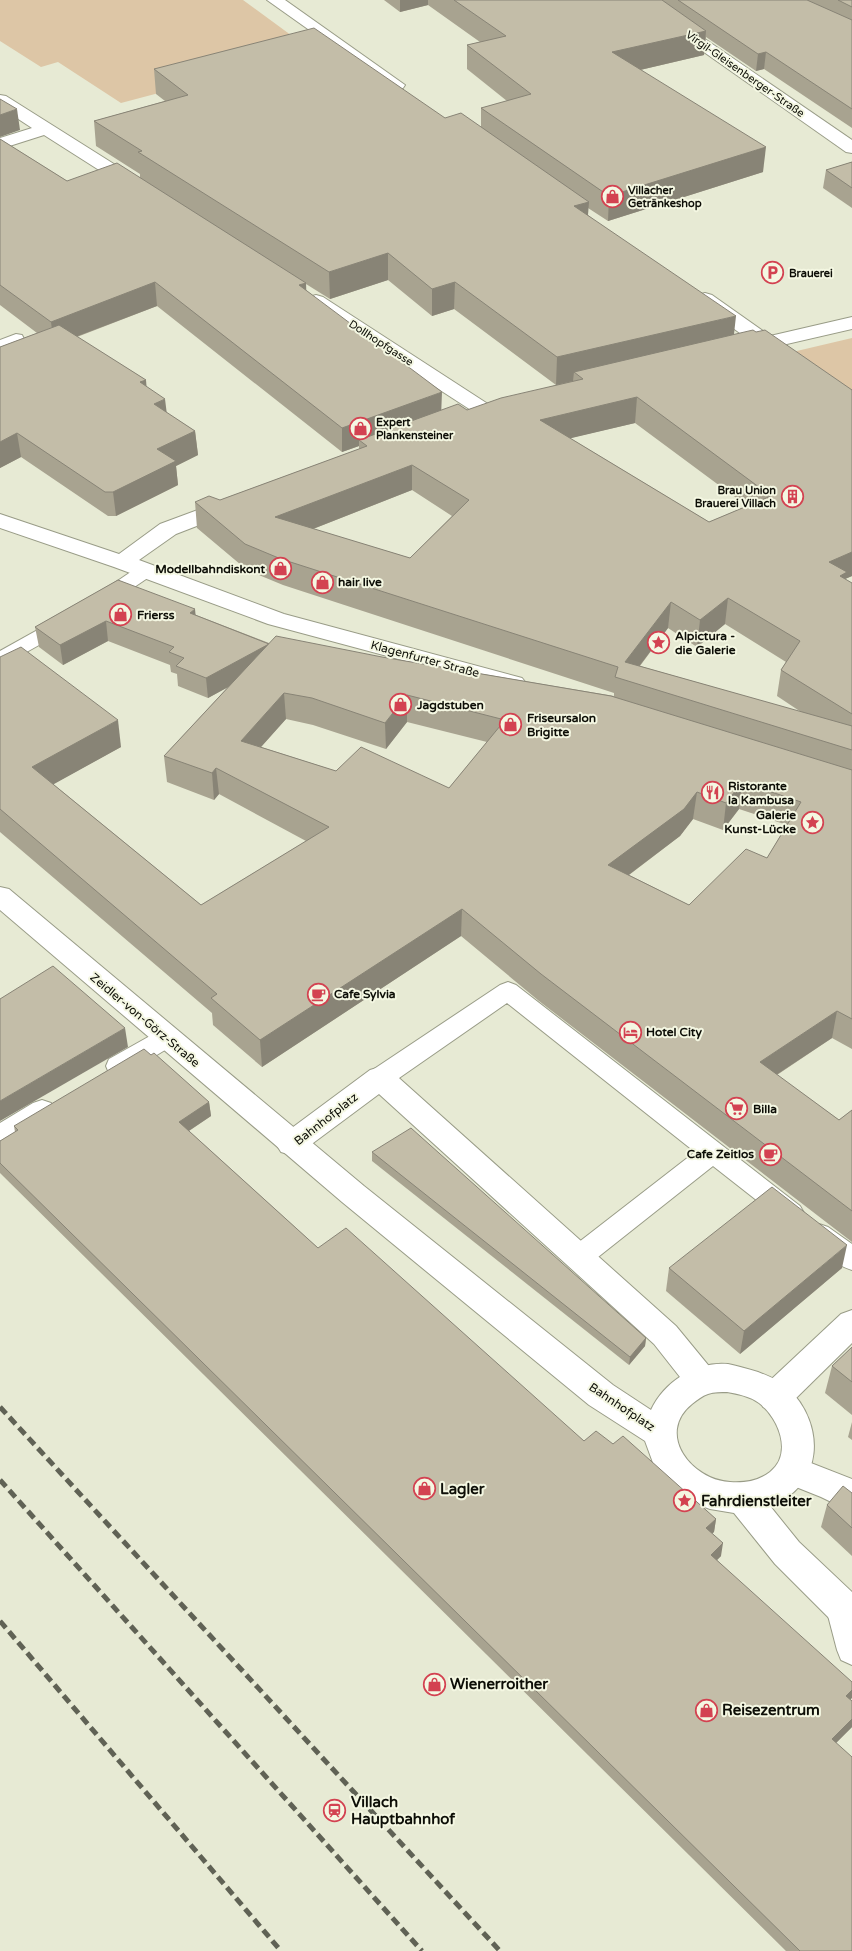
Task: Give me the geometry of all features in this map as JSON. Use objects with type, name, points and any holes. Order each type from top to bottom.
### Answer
[{"type":"street","points":[[275,0],[409,93]]},
{"type":"street","name":"Virgil-Gleisenberger-Straße","points":[[638,0],[852,148]]},
{"type":"street","points":[[0,100],[155,198]]},
{"type":"street","points":[[0,144],[45,128]]},
{"type":"street","points":[[693,291],[774,350]]},
{"type":"street","name":"Dollhopfgasse","points":[[304,293],[474,413],[506,405]]},
{"type":"street","points":[[728,352],[774,350],[852,323]]},
{"type":"street","points":[[122,562],[168,529],[251,497]]},
{"type":"street","name":"Klagenfurter Straße","points":[[0,521],[122,562],[276,619],[533,689]]},
{"type":"street","name":"Zeidler-von-Görz-Straße","points":[[0,896],[291,1144]]},
{"type":"street","points":[[380,1078],[665,1335],[702,1381]]},
{"type":"street","name":"Bahnhofplatz","points":[[380,1078],[291,1144],[601,1394],[660,1433]]},
{"type":"street","points":[[775,1397],[852,1323]]},
{"type":"street","name":"Bahnhofplatz","points":[[727,1378],[753,1384],[775,1397],[793,1419],[800,1446],[793,1471],[781,1485],[764,1494],[744,1498],[720,1497],[696,1488],[677,1473],[665,1454],[660,1433],[665,1411],[680,1392],[702,1381],[727,1378]]},
{"type":"street","points":[[793,1471],[833,1486],[852,1497]]},
{"type":"street","points":[[744,1498],[787,1553],[846,1610]]},
{"type":"lane","points":[[0,346],[16,339]]},
{"type":"lane","points":[[0,660],[109,597],[145,571]]},
{"type":"lane","points":[[380,1078],[508,991],[852,1260]]},
{"type":"lane","points":[[102,1075],[166,1038]]},
{"type":"lane","points":[[0,1135],[60,1100]]},
{"type":"lane","points":[[579,1256],[713,1152]]},
{"type":"lane","points":[[846,1610],[852,1650]]},
{"type":"shaded area","points":[[0,0],[243,0],[314,52],[121,103],[58,62],[41,67],[0,41]]},
{"type":"shaded area","points":[[852,338],[852,400],[784,354]]},
{"type":"building","points":[[454,0],[662,0],[706,31],[612,52],[766,147],[609,196],[481,108],[531,94],[467,45],[506,36]]},
{"type":"building","points":[[678,0],[807,0],[852,20],[852,109],[766,52],[758,54]]},
{"type":"building","points":[[838,0],[852,0],[852,7]]},
{"type":"building","points":[[314,28],[445,118],[461,113],[589,202],[574,206],[736,316],[557,357],[455,282],[432,289],[388,253],[329,272],[138,152],[142,151],[94,121],[188,95],[154,69]]},
{"type":"building","points":[[0,99],[17,109],[0,115]]},
{"type":"building","points":[[0,139],[67,181],[117,163],[306,283],[299,285],[442,392],[342,428],[155,282],[51,322],[0,285]]},
{"type":"building","points":[[852,162],[852,188],[826,170]]},
{"type":"building","points":[[59,325],[146,380],[140,382],[165,399],[154,404],[195,431],[157,449],[176,461],[113,492],[105,492],[17,433],[0,442],[0,347]]},
{"type":"building","points":[[753,330],[756,332],[765,330],[852,390],[852,552],[829,562],[847,572],[840,576],[852,583],[852,714],[781,670],[800,641],[728,598],[700,620],[671,602],[625,662],[852,726],[852,750],[615,677],[618,667],[281,559],[245,544],[195,502],[209,496],[220,500],[367,446],[359,440],[458,404],[467,410],[501,398],[583,379],[574,372]],"holes":[[[637,397],[771,496],[709,522],[540,420]],[[412,465],[469,500],[410,558],[275,517]]]},
{"type":"building","points":[[118,580],[195,609],[190,613],[269,644],[206,678],[176,666],[184,658],[169,652],[174,647],[106,621],[60,645],[35,627]]},
{"type":"building","points":[[276,636],[382,657],[611,696],[852,770],[852,1019],[837,1011],[760,1062],[839,1120],[852,1110],[852,1211],[541,974],[462,909],[260,1040],[211,998],[217,994],[0,809],[0,657],[21,647],[118,720],[32,767],[201,905],[329,827],[216,768],[212,773],[164,756]],"holes":[[[284,693],[312,698],[385,723],[407,695],[505,720],[449,788],[361,747],[336,771],[241,741]],[[742,782],[801,802],[767,858],[746,849],[689,905],[608,865],[684,809],[697,792],[726,803]]]},
{"type":"building","points":[[53,966],[125,1028],[0,1101],[0,999]]},
{"type":"building","points":[[144,1049],[151,1055],[154,1053],[209,1102],[179,1122],[318,1248],[346,1228],[584,1441],[596,1431],[613,1444],[623,1436],[716,1519],[706,1528],[723,1543],[711,1555],[852,1682],[852,1690],[846,1696],[852,1701],[852,1719],[832,1739],[852,1757],[852,1951],[800,1951],[0,1163],[0,1141],[18,1130],[14,1126]]},
{"type":"building","points":[[411,1128],[646,1338],[630,1357],[372,1152]]},
{"type":"building","points":[[772,1187],[847,1245],[744,1331],[669,1268]]},
{"type":"building","points":[[852,1347],[852,1382],[832,1366]]},
{"type":"building","points":[[843,1486],[852,1493],[852,1528],[827,1505]]},
{"type":"railway","points":[[0,1407],[500,1951]]},
{"type":"railway","points":[[0,1480],[422,1951]]},
{"type":"railway","points":[[0,1621],[281,1951]]},
{"type":"place","name":"Villacher Getränkeshop","points":[[612,196]]},
{"type":"place","name":"Brauerei","points":[[773,273]]},
{"type":"place","name":"Expert Plankensteiner","points":[[360,428]]},
{"type":"place","name":"Brau Union Brauerei Villach","points":[[792,496]]},
{"type":"place","name":"Modellbahndiskont","points":[[281,569]]},
{"type":"place","name":"hair live","points":[[322,582]]},
{"type":"place","name":"Frierss","points":[[121,615]]},
{"type":"place","name":"Alpictura - die Galerie","points":[[659,643]]},
{"type":"place","name":"Jagdstuben","points":[[401,705]]},
{"type":"place","name":"Friseursalon Brigitte","points":[[511,725]]},
{"type":"place","name":"Ristorante la Kambusa","points":[[712,793]]},
{"type":"place","name":"Galerie Kunst-Lücke","points":[[812,822]]},
{"type":"place","name":"Cafe Sylvia","points":[[318,994]]},
{"type":"place","name":"Hotel City","points":[[630,1032]]},
{"type":"place","name":"Billa","points":[[737,1109]]},
{"type":"place","name":"Cafe Zeitlos","points":[[770,1154]]},
{"type":"place","name":"Lagler","points":[[424,1489]]},
{"type":"place","name":"Fahrdienstleiter","points":[[685,1501]]},
{"type":"place","name":"Wienerroither","points":[[434,1684]]},
{"type":"place","name":"Reisezentrum","points":[[706,1710]]},
{"type":"place","name":"Villach Hauptbahnhof","points":[[335,1811]]}]
